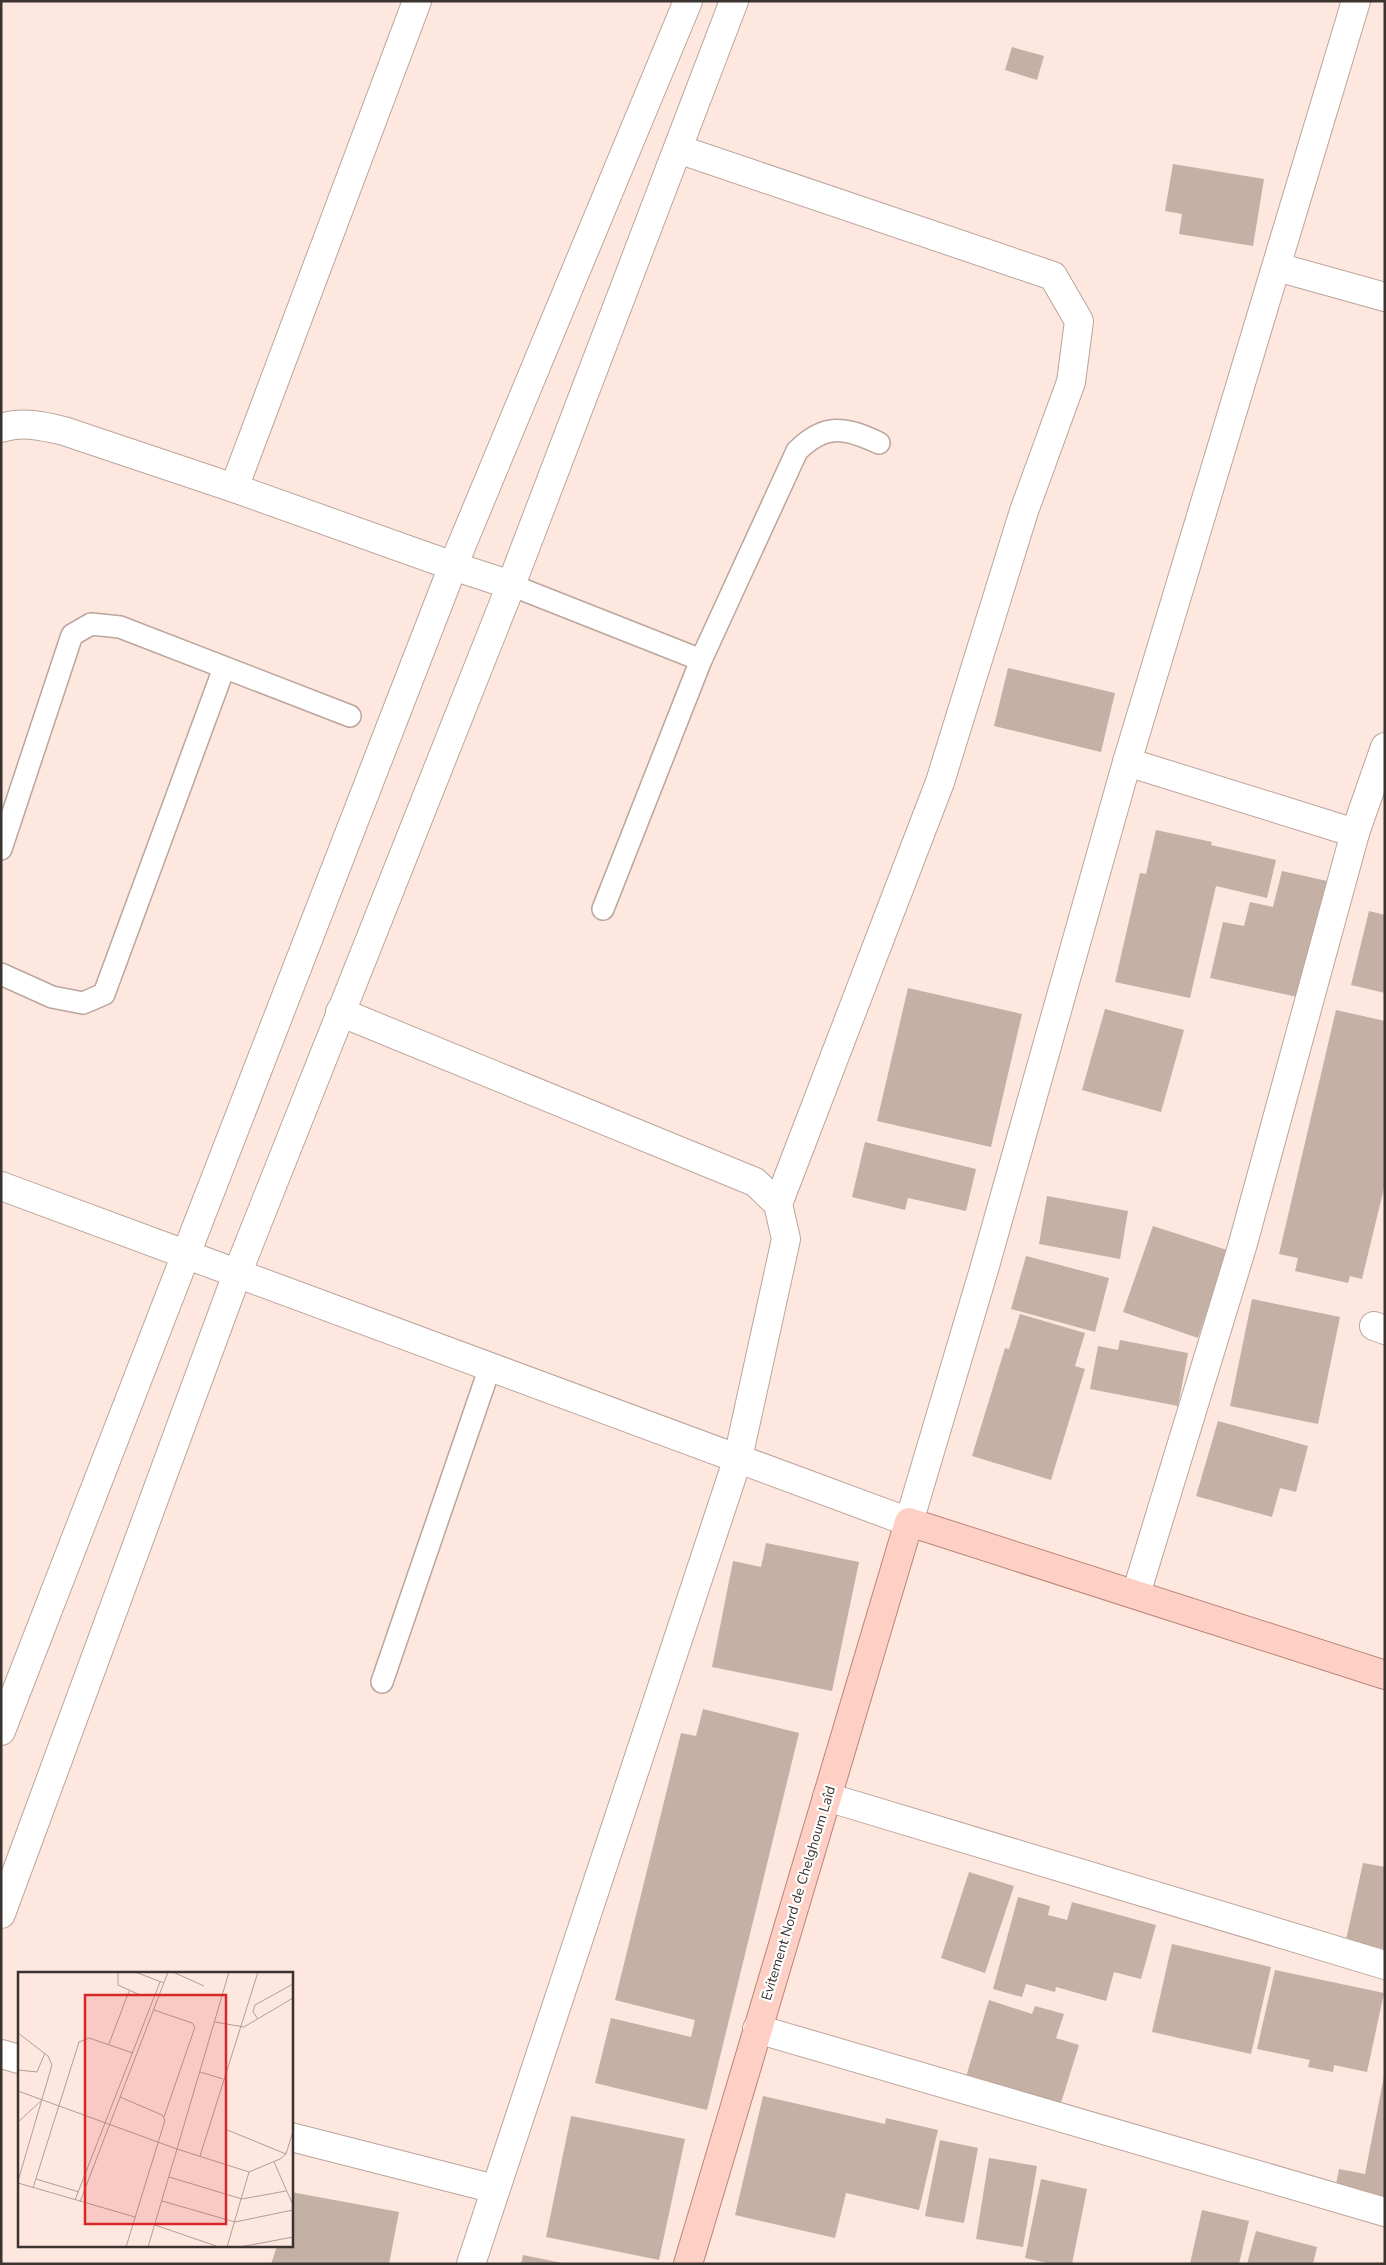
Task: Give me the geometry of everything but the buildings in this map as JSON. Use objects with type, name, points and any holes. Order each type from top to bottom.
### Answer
[{"type":"main road","points":[[908,1522],[1385,1675]]},
{"type":"main road","name":"Evitement Nord de Chelghoum Laîd","points":[[688,2264],[908,1522]]},
{"type":"street","points":[[234,488],[417,1]]},
{"type":"street","points":[[1,1731],[184,1255],[453,566],[688,1]]},
{"type":"street","points":[[1,1914],[237,1274],[511,585],[734,1]]},
{"type":"street","points":[[1,1186],[908,1522],[985,1266],[1127,762],[1356,1]]},
{"type":"street","points":[[678,149],[1053,276],[1079,321],[1071,382],[1024,511],[940,782],[778,1204]]},
{"type":"street","points":[[1277,267],[1385,297]]},
{"type":"street","points":[[1,428],[9,425],[37,425],[64,431],[511,585]]},
{"type":"street","points":[[1136,1594],[1242,1247],[1355,833],[1385,747]]},
{"type":"street","points":[[1127,762],[1355,833]]},
{"type":"street","points":[[340,1012],[755,1182],[778,1204],[786,1239],[738,1458],[470,2264]]},
{"type":"street","points":[[827,1797],[1385,1965]]},
{"type":"street","points":[[757,2029],[1385,2212]]},
{"type":"street","points":[[1,2054],[18,2059]]},
{"type":"street","points":[[292,2137],[494,2188]]},
{"type":"lane","points":[[603,910],[701,660],[797,451],[810,438],[827,431],[845,430],[879,444]]},
{"type":"lane","points":[[511,585],[701,660]]},
{"type":"lane","points":[[1,849],[72,635],[91,624],[120,628],[350,716]]},
{"type":"lane","points":[[1,974],[52,997],[82,1003],[104,994],[224,668]]},
{"type":"lane","points":[[382,1682],[490,1367]]}]
